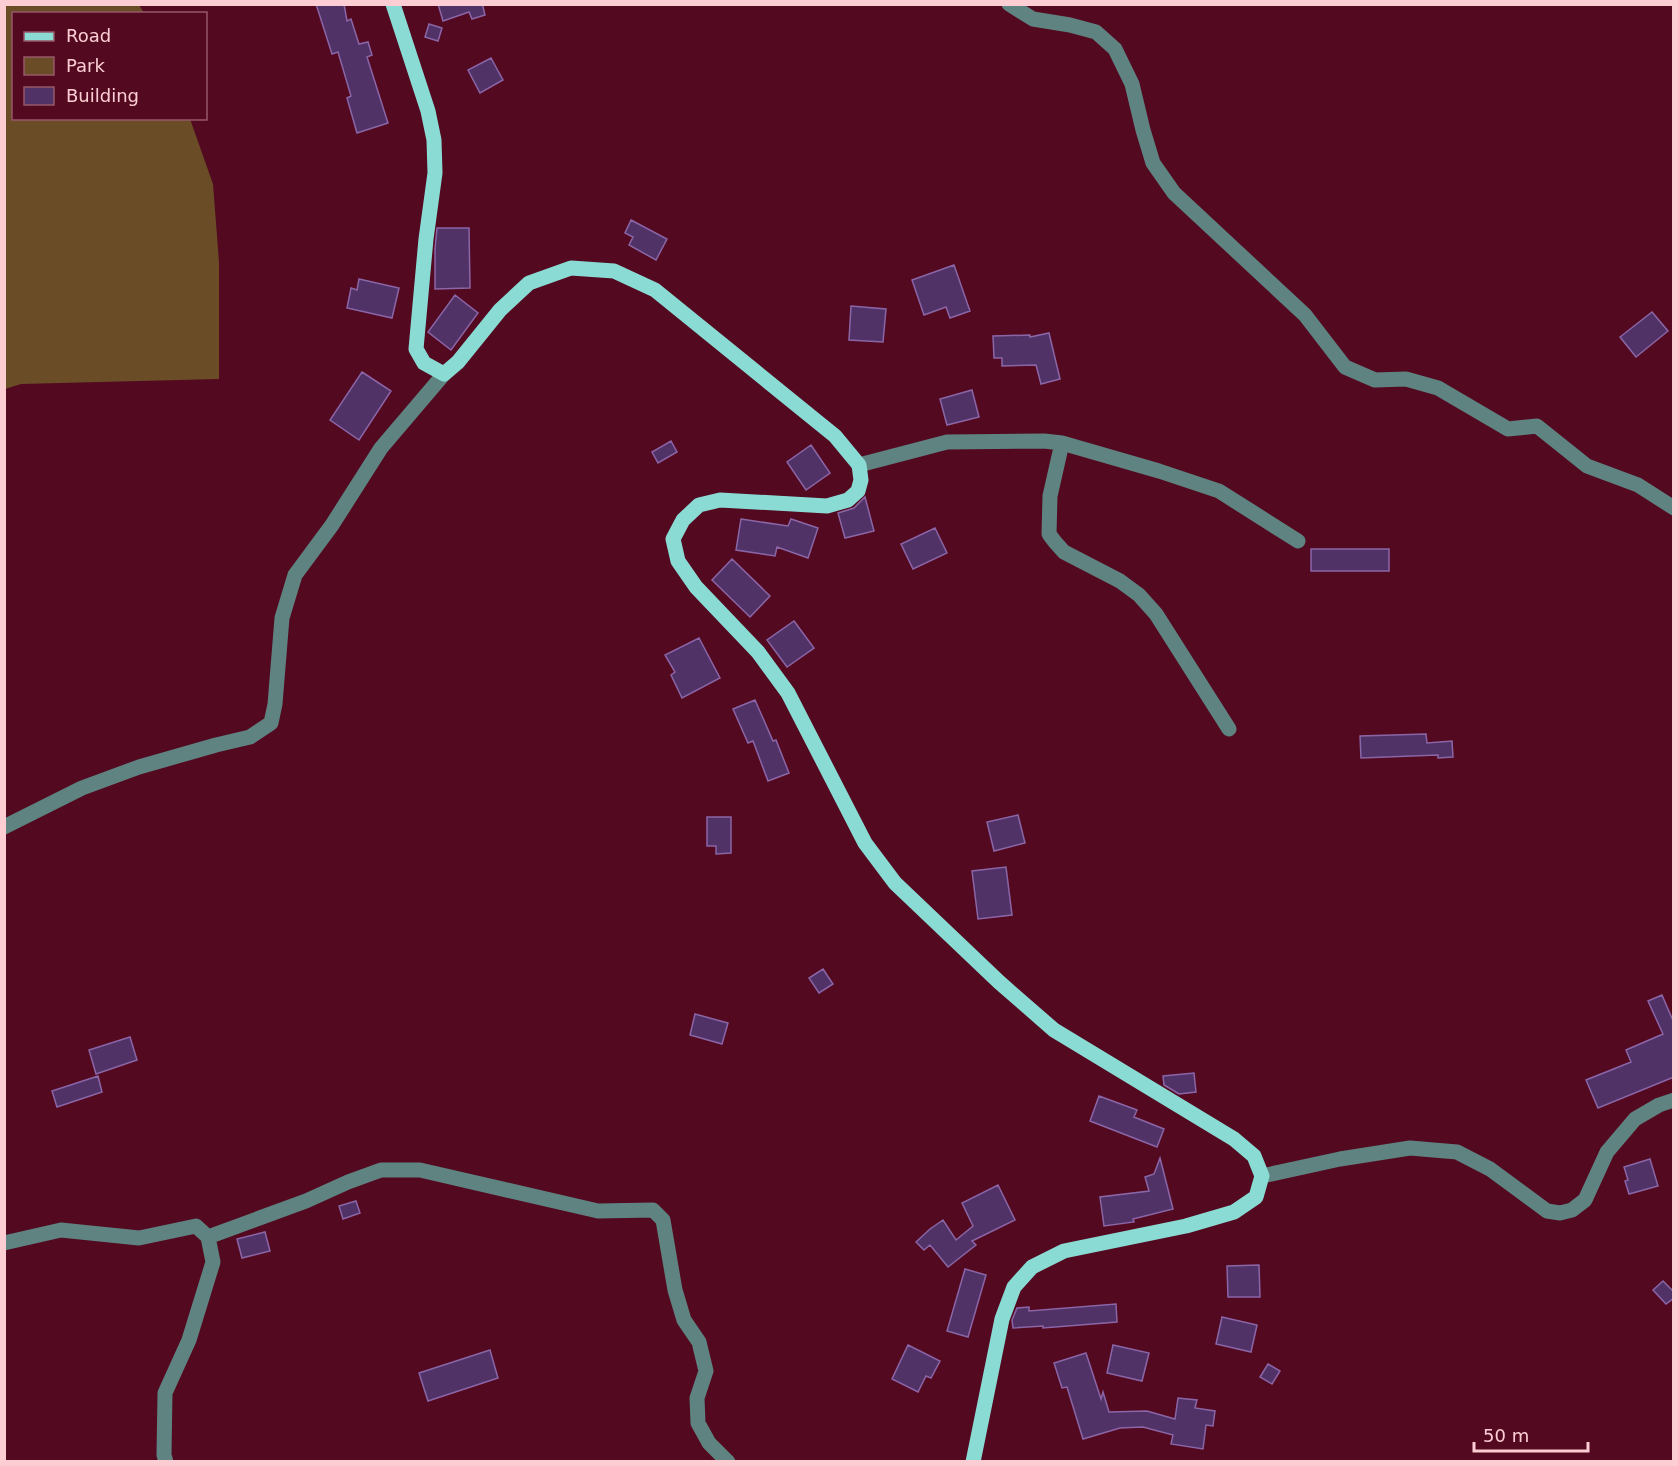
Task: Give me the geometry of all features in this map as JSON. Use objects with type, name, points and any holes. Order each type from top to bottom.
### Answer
[{"type":"main road","points":[[393,4],[428,111],[434,140],[435,173],[426,239],[416,349],[424,363],[444,374],[458,362],[500,310],[529,284],[571,268],[614,271],[655,290],[835,436],[859,465],[861,480],[858,491],[848,500],[827,506],[720,500],[699,505],[683,520],[673,539],[678,561],[696,587],[758,652],[788,693],[865,843],[895,884],[1054,1030],[1234,1139],[1254,1156],[1262,1176],[1256,1197],[1234,1212],[1186,1226],[1064,1251],[1032,1268],[1014,1287],[1002,1319],[973,1461]]},
{"type":"street","points":[[1009,4],[1033,19],[1096,32],[1115,49],[1132,84],[1153,163],[1174,194],[1305,315],[1345,367],[1375,380],[1406,379],[1438,388],[1508,429],[1537,426],[1587,466],[1638,485],[1674,508]]},
{"type":"street","points":[[4,827],[82,789],[139,767],[250,737],[271,723],[275,704],[282,618],[295,575],[332,525],[381,448],[444,374]]},
{"type":"street","points":[[859,465],[947,442],[1044,441],[1062,443],[1219,491],[1298,541]]},
{"type":"street","points":[[1062,443],[1050,496],[1049,534],[1064,552],[1120,581],[1138,595],[1156,614],[1229,729]]},
{"type":"street","points":[[1262,1176],[1340,1159],[1410,1148],[1457,1152],[1490,1169],[1547,1211],[1560,1213],[1572,1210],[1585,1200],[1606,1152],[1635,1119],[1659,1105],[1674,1100]]},
{"type":"street","points":[[208,1237],[306,1201],[381,1170],[420,1170],[598,1211],[653,1210],[663,1220],[675,1290],[684,1320],[699,1342],[706,1371],[697,1398],[698,1423],[709,1443],[728,1461]]},
{"type":"street","points":[[4,1243],[61,1230],[139,1238],[196,1226],[208,1237],[213,1262],[189,1340],[165,1393],[164,1455],[166,1461]]},
{"type":"green space","points":[[4,5],[139,5],[143,12],[12,12],[12,120],[190,120],[213,184],[219,262],[219,379],[21,384],[5,389]]},
{"type":"building","points":[[316,4],[344,4],[347,21],[351,19],[359,44],[368,42],[372,55],[367,57],[388,123],[357,133],[347,98],[351,96],[338,52],[332,54]]},
{"type":"building","points":[[438,4],[484,4],[485,15],[472,19],[469,12],[443,21]]},
{"type":"building","points":[[429,24],[442,28],[438,41],[425,37]]},
{"type":"building","points":[[491,58],[503,80],[480,93],[468,70]]},
{"type":"building","points":[[631,220],[667,239],[656,260],[629,245],[633,237],[625,233]]},
{"type":"building","points":[[437,228],[469,228],[470,288],[435,289]]},
{"type":"building","points":[[954,265],[970,311],[950,318],[946,307],[924,315],[912,280]]},
{"type":"building","points":[[359,279],[399,288],[392,318],[347,308],[351,288],[357,290]]},
{"type":"building","points":[[455,295],[478,313],[451,350],[428,332]]},
{"type":"building","points":[[851,306],[886,309],[883,342],[849,340]]},
{"type":"building","points":[[1652,312],[1668,331],[1636,357],[1620,337]]},
{"type":"building","points":[[1049,333],[1060,379],[1041,384],[1036,365],[1002,366],[1002,358],[994,358],[993,336],[1030,335],[1030,337]]},
{"type":"building","points":[[362,372],[391,391],[359,440],[330,420]]},
{"type":"building","points":[[972,390],[979,417],[947,425],[940,399]]},
{"type":"building","points":[[671,441],[677,452],[658,463],[652,452]]},
{"type":"building","points":[[811,445],[830,473],[806,490],[787,462]]},
{"type":"building","points":[[865,497],[874,531],[845,538],[838,513],[854,508]]},
{"type":"building","points":[[741,519],[788,526],[791,519],[818,528],[808,558],[777,547],[775,556],[736,550]]},
{"type":"building","points":[[935,528],[947,553],[913,569],[901,544]]},
{"type":"building","points":[[1311,549],[1389,549],[1389,571],[1311,571]]},
{"type":"building","points":[[732,559],[770,596],[750,617],[712,580]]},
{"type":"building","points":[[794,621],[814,648],[787,667],[767,640]]},
{"type":"building","points":[[699,638],[720,678],[682,698],[671,675],[675,672],[665,655]]},
{"type":"building","points":[[755,700],[773,741],[776,740],[789,773],[768,781],[753,741],[748,743],[733,709]]},
{"type":"building","points":[[1426,734],[1427,743],[1452,741],[1453,757],[1438,758],[1438,755],[1361,758],[1360,736]]},
{"type":"building","points":[[1018,815],[1025,843],[994,851],[987,822]]},
{"type":"building","points":[[707,817],[731,817],[731,853],[716,854],[716,846],[707,846]]},
{"type":"building","points":[[1006,867],[1012,915],[978,919],[972,871]]},
{"type":"building","points":[[823,969],[833,984],[819,993],[809,978]]},
{"type":"building","points":[[1662,995],[1674,1023],[1674,1077],[1598,1108],[1586,1080],[1631,1062],[1626,1050],[1663,1034],[1648,1001]]},
{"type":"building","points":[[695,1014],[728,1023],[722,1044],[690,1035]]},
{"type":"building","points":[[130,1037],[137,1060],[96,1074],[89,1050]]},
{"type":"building","points":[[1194,1073],[1196,1092],[1179,1094],[1164,1085],[1163,1076]]},
{"type":"building","points":[[98,1076],[102,1092],[57,1107],[52,1091]]},
{"type":"building","points":[[1099,1096],[1137,1110],[1134,1117],[1164,1129],[1157,1147],[1090,1121]]},
{"type":"building","points":[[1160,1158],[1173,1209],[1133,1219],[1134,1222],[1104,1226],[1100,1197],[1149,1191],[1145,1177],[1154,1174]]},
{"type":"building","points":[[1650,1159],[1658,1186],[1629,1194],[1624,1167]]},
{"type":"building","points":[[998,1185],[1015,1220],[972,1241],[976,1245],[948,1267],[930,1245],[924,1250],[916,1242],[943,1220],[956,1240],[973,1226],[962,1203]]},
{"type":"building","points":[[356,1201],[360,1213],[343,1219],[339,1206]]},
{"type":"building","points":[[265,1232],[270,1251],[242,1258],[237,1239]]},
{"type":"building","points":[[1259,1265],[1260,1297],[1228,1297],[1227,1266]]},
{"type":"building","points":[[965,1269],[986,1275],[968,1337],[947,1331]]},
{"type":"building","points":[[1663,1281],[1674,1292],[1674,1298],[1666,1304],[1653,1290]]},
{"type":"building","points":[[1116,1304],[1117,1322],[1013,1328],[1012,1320],[1017,1308],[1029,1307],[1029,1311]]},
{"type":"building","points":[[1222,1317],[1257,1325],[1251,1352],[1216,1344]]},
{"type":"building","points":[[908,1345],[940,1361],[931,1378],[926,1376],[918,1392],[892,1379]]},
{"type":"building","points":[[1113,1345],[1149,1353],[1142,1381],[1107,1373]]},
{"type":"building","points":[[490,1350],[498,1378],[428,1401],[419,1373]]},
{"type":"building","points":[[1086,1353],[1101,1399],[1103,1392],[1109,1412],[1147,1411],[1175,1419],[1178,1398],[1197,1400],[1195,1408],[1215,1411],[1213,1426],[1206,1425],[1203,1449],[1171,1444],[1173,1435],[1143,1427],[1120,1428],[1083,1439],[1067,1387],[1062,1388],[1054,1363]]},
{"type":"building","points":[[1268,1364],[1280,1371],[1272,1384],[1260,1377]]}]
